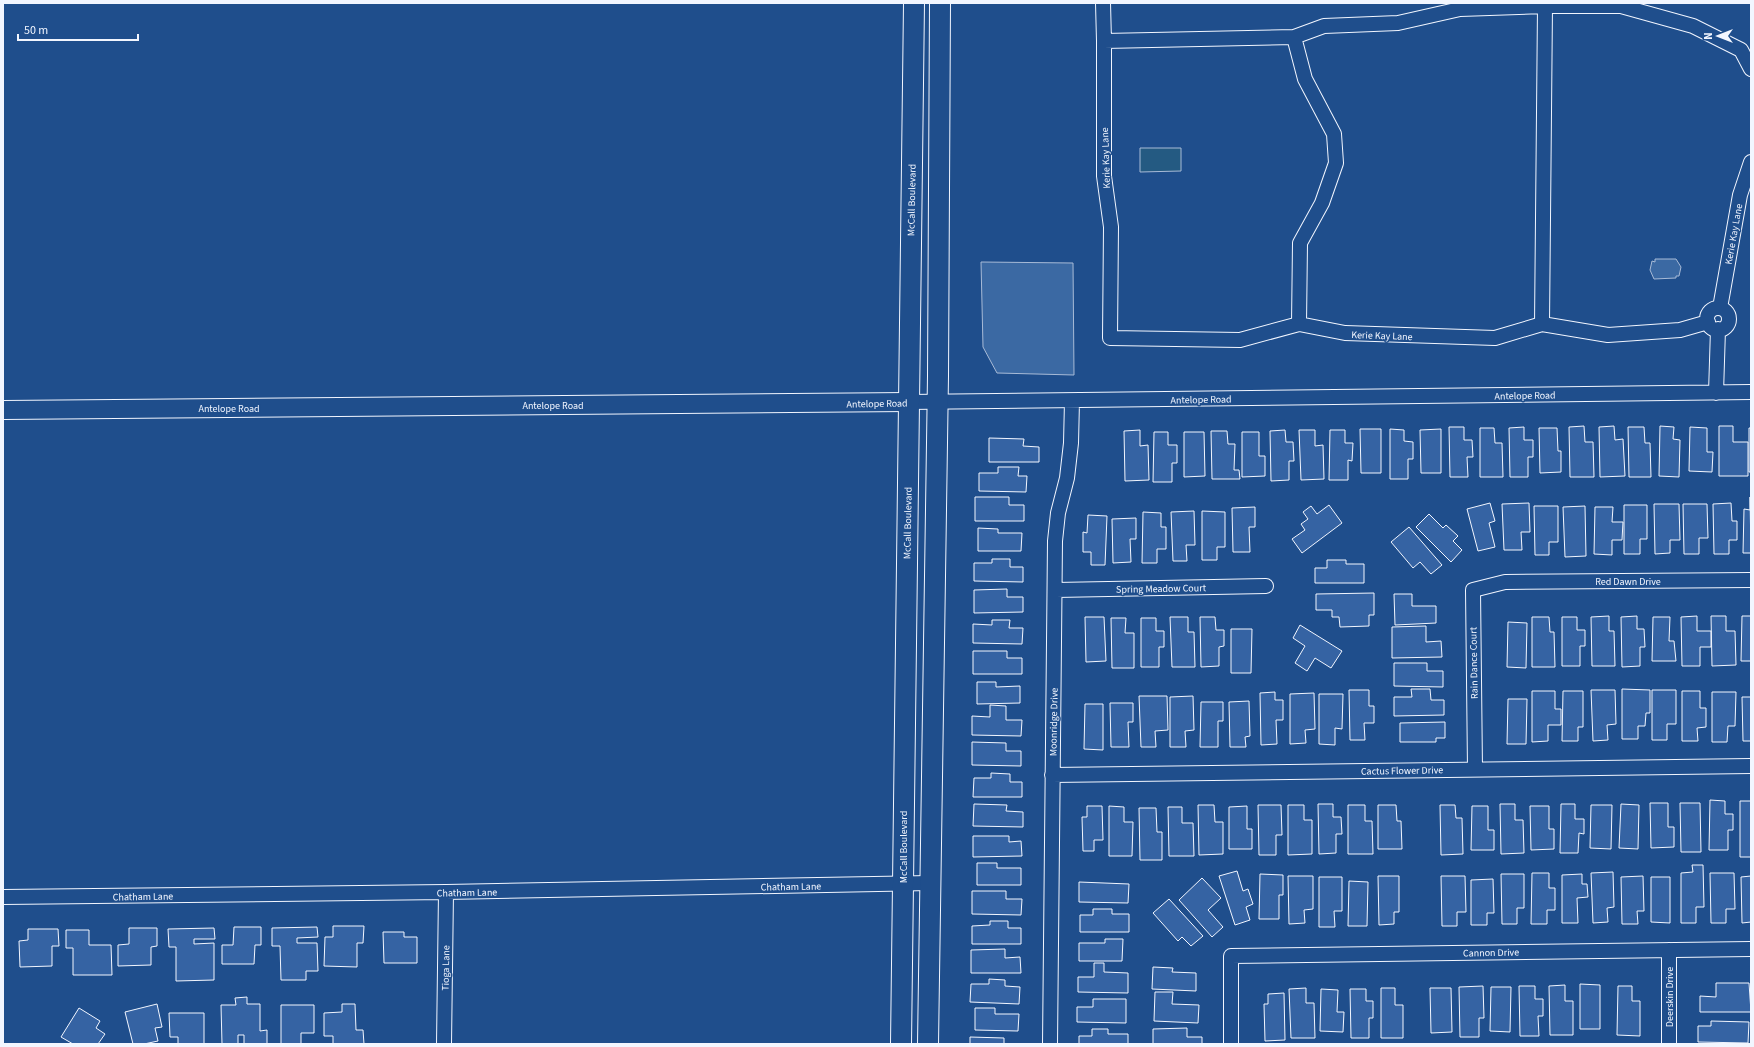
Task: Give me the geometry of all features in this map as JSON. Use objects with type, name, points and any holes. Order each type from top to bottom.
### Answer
[{"type":"main road","name":"McCall Boulevard","points":[[901,1044],[914,3]]},
{"type":"main road","points":[[928,1044],[937,403],[940,3]]},
{"type":"street","points":[[1103,3],[1104,41],[1294,37],[1324,26],[1398,23],[1460,9],[1545,6],[1621,6],[1692,26],[1741,50],[1751,69]]},
{"type":"street","points":[[1542,324],[1545,6]]},
{"type":"street","points":[[1294,37],[1305,79],[1334,134],[1336,163],[1322,203],[1300,243],[1299,324]]},
{"type":"street","name":"Kerie Kay Lane","points":[[1104,41],[1104,176],[1110,227],[1110,338],[1240,340],[1299,324],[1345,334],[1495,338],[1542,324],[1608,335],[1726,325],[1728,318],[1726,312],[1720,308],[1740,195],[1751,162]]},
{"type":"street","points":[[1713,326],[1716,392]]},
{"type":"street","name":"Antelope Road","points":[[3,410],[908,402],[937,403],[1751,392]]},
{"type":"street","name":"Moonridge Drive","points":[[1050,1044],[1052,775],[1056,590],[1055,541],[1058,513],[1067,478],[1071,443],[1072,401]]},
{"type":"street","name":"Red Dawn Drive","points":[[1505,582],[1751,580]]},
{"type":"street","name":"Rain Dance Court","points":[[1474,769],[1473,590],[1505,582]]},
{"type":"street","name":"Spring Meadow Court","points":[[1056,590],[1266,586]]},
{"type":"street","name":"Cactus Flower Drive","points":[[1052,775],[1751,766]]},
{"type":"street","name":"Chatham Lane","points":[[3,897],[446,892],[930,883]]},
{"type":"street","name":"Tioga Lane","points":[[444,1044],[446,892]]},
{"type":"street","name":"Cannon Drive","points":[[1231,1044],[1231,956],[1751,949]]},
{"type":"street","name":"Deerskin Drive","points":[[1669,950],[1669,1044]]},
{"type":"shaded area","points":[[1140,148],[1181,148],[1181,171],[1140,172]]},
{"type":"shaded area","points":[[1655,259],[1676,259],[1681,267],[1679,276],[1676,276],[1676,278],[1654,279],[1650,270],[1652,261],[1655,262]]},
{"type":"shaded area","points":[[981,262],[1073,263],[1074,375],[997,373],[983,347]]},
{"type":"building","points":[[1584,426],[1585,442],[1593,442],[1594,477],[1570,477],[1569,427]]},
{"type":"building","points":[[1614,426],[1615,440],[1623,439],[1625,476],[1600,477],[1599,427]]},
{"type":"building","points":[[1660,426],[1674,427],[1673,439],[1680,440],[1679,477],[1659,476]]},
{"type":"building","points":[[1719,426],[1733,426],[1733,442],[1748,442],[1748,476],[1719,476]]},
{"type":"building","points":[[1449,427],[1464,427],[1464,440],[1472,440],[1473,457],[1467,457],[1468,477],[1450,477]]},
{"type":"building","points":[[1524,427],[1524,440],[1533,440],[1533,457],[1528,457],[1528,477],[1510,477],[1509,428]]},
{"type":"building","points":[[1628,427],[1644,427],[1645,443],[1650,443],[1651,477],[1629,477]]},
{"type":"building","points":[[1690,427],[1707,428],[1707,452],[1713,452],[1712,472],[1689,471]]},
{"type":"building","points":[[1480,428],[1494,428],[1495,443],[1502,443],[1503,477],[1480,477]]},
{"type":"building","points":[[1539,428],[1557,428],[1558,451],[1561,451],[1561,472],[1540,473]]},
{"type":"building","points":[[1749,428],[1751,428],[1751,472],[1749,472]]},
{"type":"building","points":[[1360,429],[1381,429],[1381,473],[1361,473]]},
{"type":"building","points":[[1390,429],[1404,430],[1404,441],[1413,442],[1413,459],[1408,459],[1408,479],[1390,479]]},
{"type":"building","points":[[1441,429],[1441,473],[1421,473],[1420,430]]},
{"type":"building","points":[[1140,430],[1140,446],[1148,445],[1149,480],[1125,481],[1124,431]]},
{"type":"building","points":[[1285,430],[1286,442],[1293,442],[1294,461],[1289,461],[1289,480],[1271,481],[1270,431]]},
{"type":"building","points":[[1299,430],[1315,430],[1315,446],[1323,445],[1324,479],[1301,480]]},
{"type":"building","points":[[1330,430],[1345,430],[1345,443],[1353,443],[1352,461],[1348,460],[1348,480],[1329,480]]},
{"type":"building","points":[[1211,431],[1227,431],[1228,444],[1235,444],[1234,470],[1239,470],[1240,479],[1212,479]]},
{"type":"building","points":[[1154,432],[1168,432],[1168,445],[1177,445],[1177,463],[1172,463],[1172,482],[1153,482]]},
{"type":"building","points":[[1184,432],[1204,432],[1205,476],[1184,477]]},
{"type":"building","points":[[1242,432],[1259,432],[1259,456],[1265,456],[1265,476],[1242,477]]},
{"type":"building","points":[[989,438],[1024,439],[1023,446],[1039,447],[1039,462],[989,462]]},
{"type":"building","points":[[998,467],[1019,467],[1018,476],[1027,476],[1026,492],[979,491],[979,473],[998,473]]},
{"type":"building","points":[[975,497],[1009,497],[1009,505],[1024,505],[1024,521],[975,521]]},
{"type":"building","points":[[1750,497],[1751,553],[1743,553],[1744,509],[1750,510]]},
{"type":"building","points":[[1490,503],[1495,521],[1489,523],[1495,547],[1478,551],[1467,509]]},
{"type":"building","points":[[1529,503],[1530,532],[1521,532],[1522,550],[1504,550],[1502,504]]},
{"type":"building","points":[[1731,503],[1732,521],[1737,521],[1737,540],[1729,540],[1729,554],[1714,554],[1713,504]]},
{"type":"building","points":[[1654,504],[1679,504],[1680,540],[1670,540],[1670,553],[1655,554]]},
{"type":"building","points":[[1683,504],[1707,504],[1708,538],[1699,538],[1699,554],[1684,554]]},
{"type":"building","points":[[1329,505],[1342,523],[1302,553],[1292,539],[1305,530],[1301,524],[1308,519],[1303,512],[1311,506],[1317,514]]},
{"type":"building","points":[[1624,505],[1647,505],[1647,539],[1640,539],[1640,554],[1624,554]]},
{"type":"building","points":[[1534,506],[1558,506],[1558,542],[1549,542],[1549,555],[1535,555]]},
{"type":"building","points":[[1585,506],[1586,556],[1565,557],[1563,507]]},
{"type":"building","points":[[1255,507],[1255,527],[1249,527],[1250,552],[1233,552],[1232,508]]},
{"type":"building","points":[[1595,507],[1613,507],[1612,522],[1623,522],[1622,540],[1612,540],[1612,555],[1594,554]]},
{"type":"building","points":[[1194,511],[1195,545],[1186,545],[1187,561],[1173,561],[1171,512]]},
{"type":"building","points":[[1202,511],[1225,512],[1225,547],[1217,547],[1217,560],[1202,560]]},
{"type":"building","points":[[1143,512],[1161,513],[1161,527],[1166,527],[1166,549],[1157,549],[1157,563],[1142,563]]},
{"type":"building","points":[[1429,514],[1443,528],[1446,525],[1458,536],[1453,541],[1462,550],[1451,562],[1416,527]]},
{"type":"building","points":[[1088,515],[1107,516],[1105,565],[1091,565],[1091,552],[1083,552],[1083,532],[1087,533]]},
{"type":"building","points":[[1136,518],[1136,539],[1130,539],[1131,562],[1113,563],[1112,519]]},
{"type":"building","points":[[1409,527],[1442,565],[1431,574],[1420,562],[1413,568],[1391,542]]},
{"type":"building","points":[[978,528],[998,529],[998,533],[1022,533],[1021,551],[978,551]]},
{"type":"building","points":[[992,559],[1010,559],[1010,567],[1023,567],[1023,582],[974,581],[974,563],[992,563]]},
{"type":"building","points":[[1327,560],[1346,560],[1346,564],[1364,564],[1364,583],[1315,583],[1315,568],[1327,568]]},
{"type":"building","points":[[1007,589],[1007,597],[1023,597],[1023,612],[974,613],[974,590]]},
{"type":"building","points":[[1374,593],[1374,615],[1369,615],[1369,626],[1340,627],[1339,617],[1332,617],[1332,610],[1316,610],[1316,594]]},
{"type":"building","points":[[1394,594],[1412,594],[1412,606],[1436,606],[1436,623],[1395,625]]},
{"type":"building","points":[[1609,616],[1609,631],[1614,631],[1615,666],[1592,666],[1591,617]]},
{"type":"building","points":[[1637,616],[1637,629],[1644,629],[1645,647],[1640,647],[1640,666],[1622,667],[1621,617]]},
{"type":"building","points":[[1697,616],[1697,631],[1711,631],[1711,647],[1700,647],[1700,666],[1682,666],[1681,617]]},
{"type":"building","points":[[1711,616],[1726,616],[1726,631],[1735,631],[1736,665],[1712,666]]},
{"type":"building","points":[[1742,616],[1751,616],[1751,661],[1741,661]]},
{"type":"building","points":[[1085,617],[1104,617],[1106,661],[1086,662]]},
{"type":"building","points":[[1170,617],[1188,617],[1188,632],[1194,632],[1195,667],[1172,667]]},
{"type":"building","points":[[1200,617],[1215,617],[1216,630],[1224,630],[1224,646],[1219,647],[1219,666],[1201,667]]},
{"type":"building","points":[[1532,617],[1549,617],[1550,632],[1554,632],[1555,667],[1532,667]]},
{"type":"building","points":[[1562,617],[1577,617],[1577,630],[1585,630],[1585,646],[1580,646],[1580,666],[1562,666]]},
{"type":"building","points":[[1653,617],[1670,617],[1669,641],[1674,641],[1676,661],[1652,661]]},
{"type":"building","points":[[1111,618],[1126,618],[1125,633],[1134,633],[1134,668],[1112,668]]},
{"type":"building","points":[[1141,618],[1156,618],[1156,631],[1164,631],[1164,647],[1159,647],[1159,667],[1141,667]]},
{"type":"building","points":[[992,620],[1010,620],[1009,628],[1023,628],[1022,644],[973,643],[973,624],[992,625]]},
{"type":"building","points":[[1508,622],[1527,623],[1526,668],[1507,667]]},
{"type":"building","points":[[1300,625],[1342,651],[1331,668],[1315,658],[1307,671],[1295,663],[1305,646],[1293,638]]},
{"type":"building","points":[[1426,626],[1426,642],[1441,641],[1442,657],[1392,658],[1392,627]]},
{"type":"building","points":[[1231,629],[1252,629],[1251,673],[1231,673]]},
{"type":"building","points":[[973,651],[1007,651],[1007,658],[1022,658],[1022,674],[973,674]]},
{"type":"building","points":[[1394,663],[1427,663],[1427,671],[1443,671],[1443,687],[1394,686]]},
{"type":"building","points":[[977,682],[996,682],[996,687],[1020,686],[1020,703],[977,704]]},
{"type":"building","points":[[1411,689],[1430,689],[1431,700],[1444,700],[1444,715],[1394,716],[1394,697],[1412,697]]},
{"type":"building","points":[[1622,689],[1650,690],[1650,713],[1646,713],[1645,726],[1638,726],[1638,739],[1622,739]]},
{"type":"building","points":[[1349,690],[1369,690],[1369,706],[1374,706],[1374,723],[1364,723],[1365,740],[1350,740]]},
{"type":"building","points":[[1591,690],[1615,690],[1616,724],[1607,725],[1608,740],[1593,741]]},
{"type":"building","points":[[1652,690],[1676,690],[1676,724],[1667,724],[1667,740],[1652,740]]},
{"type":"building","points":[[1532,691],[1555,691],[1555,709],[1561,709],[1561,725],[1548,725],[1548,741],[1532,742]]},
{"type":"building","points":[[1563,691],[1583,691],[1583,727],[1578,727],[1578,741],[1562,741]]},
{"type":"building","points":[[1682,691],[1700,691],[1700,708],[1706,708],[1706,727],[1697,728],[1698,741],[1682,741]]},
{"type":"building","points":[[1275,692],[1275,700],[1283,700],[1283,720],[1276,720],[1277,744],[1261,745],[1260,693]]},
{"type":"building","points":[[1712,692],[1736,692],[1735,726],[1728,726],[1727,742],[1712,742]]},
{"type":"building","points":[[1314,693],[1315,729],[1305,730],[1306,743],[1290,744],[1290,694]]},
{"type":"building","points":[[1319,694],[1343,694],[1342,729],[1335,728],[1335,745],[1319,744]]},
{"type":"building","points":[[1139,696],[1167,696],[1168,730],[1155,731],[1156,747],[1141,747]]},
{"type":"building","points":[[1193,696],[1194,730],[1185,731],[1186,747],[1170,747],[1170,697]]},
{"type":"building","points":[[1742,697],[1751,697],[1751,741],[1743,741]]},
{"type":"building","points":[[1508,699],[1527,699],[1526,744],[1507,744]]},
{"type":"building","points":[[1249,701],[1250,736],[1245,737],[1246,747],[1230,747],[1229,702]]},
{"type":"building","points":[[1201,702],[1223,702],[1223,721],[1218,721],[1218,747],[1200,747]]},
{"type":"building","points":[[1110,703],[1133,703],[1133,722],[1128,722],[1129,747],[1111,747]]},
{"type":"building","points":[[1085,704],[1103,704],[1103,750],[1084,749]]},
{"type":"building","points":[[990,705],[1006,706],[1006,720],[1022,720],[1021,736],[972,735],[972,716],[990,717]]},
{"type":"building","points":[[1445,722],[1445,738],[1436,738],[1436,742],[1400,742],[1400,723]]},
{"type":"building","points":[[972,742],[1006,743],[1006,751],[1021,751],[1021,766],[972,765]]},
{"type":"building","points":[[991,773],[1010,774],[1010,782],[1022,782],[1022,797],[973,797],[974,778],[991,778]]},
{"type":"building","points":[[1710,800],[1725,801],[1725,814],[1733,814],[1733,830],[1728,830],[1728,850],[1709,850]]},
{"type":"building","points":[[1740,801],[1751,801],[1751,857],[1740,857]]},
{"type":"building","points":[[1650,803],[1668,803],[1668,827],[1674,827],[1674,847],[1651,848]]},
{"type":"building","points":[[1680,803],[1700,803],[1701,852],[1681,852]]},
{"type":"building","points":[[974,804],[1007,805],[1006,811],[1023,812],[1023,827],[973,826]]},
{"type":"building","points":[[1318,804],[1333,804],[1333,817],[1341,817],[1342,834],[1336,834],[1336,853],[1319,854]]},
{"type":"building","points":[[1500,804],[1515,804],[1515,820],[1523,820],[1524,853],[1501,854]]},
{"type":"building","points":[[1561,804],[1575,804],[1575,819],[1584,819],[1584,834],[1579,833],[1578,853],[1560,853]]},
{"type":"building","points":[[1621,804],[1639,805],[1638,849],[1619,848]]},
{"type":"building","points":[[1198,805],[1214,805],[1215,822],[1223,822],[1223,854],[1199,855]]},
{"type":"building","points":[[1258,805],[1281,805],[1282,835],[1276,835],[1276,855],[1259,855]]},
{"type":"building","points":[[1288,805],[1304,805],[1304,820],[1312,820],[1312,854],[1288,855]]},
{"type":"building","points":[[1348,805],[1365,805],[1365,821],[1372,821],[1373,854],[1348,854]]},
{"type":"building","points":[[1378,805],[1396,805],[1397,821],[1401,821],[1402,849],[1378,849]]},
{"type":"building","points":[[1440,805],[1455,805],[1456,818],[1462,818],[1463,854],[1441,855]]},
{"type":"building","points":[[1591,805],[1612,805],[1611,849],[1590,848]]},
{"type":"building","points":[[1087,806],[1102,806],[1103,840],[1094,840],[1094,851],[1083,851],[1082,817],[1087,817]]},
{"type":"building","points":[[1109,806],[1124,807],[1124,822],[1133,822],[1132,856],[1109,856]]},
{"type":"building","points":[[1247,806],[1247,829],[1252,829],[1252,849],[1229,849],[1229,807]]},
{"type":"building","points":[[1472,806],[1488,806],[1488,830],[1494,830],[1494,850],[1471,850]]},
{"type":"building","points":[[1530,806],[1549,806],[1549,829],[1554,829],[1554,849],[1531,850]]},
{"type":"building","points":[[1168,807],[1182,807],[1182,823],[1193,823],[1194,856],[1169,856]]},
{"type":"building","points":[[1139,808],[1156,808],[1157,832],[1162,832],[1162,860],[1140,860]]},
{"type":"building","points":[[973,836],[1009,836],[1009,842],[1021,841],[1022,856],[973,857]]},
{"type":"building","points":[[977,863],[997,863],[997,868],[1021,868],[1021,885],[977,885]]},
{"type":"building","points":[[1692,865],[1703,865],[1704,907],[1696,907],[1696,923],[1681,923],[1681,873],[1693,872]]},
{"type":"building","points":[[1237,871],[1243,891],[1248,889],[1253,904],[1246,907],[1250,920],[1235,925],[1219,876]]},
{"type":"building","points":[[1613,872],[1614,907],[1607,908],[1608,922],[1593,923],[1591,873]]},
{"type":"building","points":[[1532,873],[1549,873],[1549,888],[1555,888],[1555,910],[1547,910],[1547,924],[1531,924]]},
{"type":"building","points":[[1710,873],[1734,873],[1735,909],[1726,909],[1726,923],[1711,923]]},
{"type":"building","points":[[1260,874],[1283,875],[1283,895],[1279,895],[1279,919],[1259,919]]},
{"type":"building","points":[[1501,874],[1524,874],[1524,908],[1517,908],[1517,924],[1502,924]]},
{"type":"building","points":[[1582,874],[1582,884],[1587,884],[1588,897],[1577,898],[1578,923],[1562,923],[1562,875]]},
{"type":"building","points":[[1288,876],[1313,876],[1313,909],[1304,910],[1305,923],[1289,924]]},
{"type":"building","points":[[1378,876],[1399,876],[1399,912],[1394,912],[1394,924],[1379,925]]},
{"type":"building","points":[[1441,876],[1465,876],[1466,912],[1457,912],[1457,926],[1442,926]]},
{"type":"building","points":[[1643,876],[1644,911],[1637,911],[1638,924],[1622,924],[1621,877]]},
{"type":"building","points":[[1751,876],[1751,922],[1742,923],[1741,877]]},
{"type":"building","points":[[1319,877],[1342,877],[1342,911],[1334,911],[1335,927],[1319,927]]},
{"type":"building","points":[[1651,877],[1670,877],[1670,923],[1651,922]]},
{"type":"building","points":[[1202,878],[1221,898],[1208,910],[1223,927],[1212,937],[1179,900]]},
{"type":"building","points":[[1493,879],[1494,913],[1487,913],[1487,925],[1471,925],[1471,880]]},
{"type":"building","points":[[1349,881],[1368,882],[1367,926],[1348,926]]},
{"type":"building","points":[[1079,882],[1129,884],[1128,903],[1079,902]]},
{"type":"building","points":[[972,891],[1006,891],[1006,899],[1022,899],[1021,915],[972,914]]},
{"type":"building","points":[[1169,899],[1203,936],[1191,946],[1182,937],[1178,941],[1153,913]]},
{"type":"building","points":[[1093,909],[1112,909],[1112,914],[1129,914],[1129,932],[1080,932],[1080,915],[1093,915]]},
{"type":"building","points":[[990,921],[1008,921],[1008,928],[1021,928],[1021,944],[972,944],[972,926],[990,925]]},
{"type":"building","points":[[333,926],[364,926],[363,943],[357,943],[357,967],[324,966],[325,937],[333,937]]},
{"type":"building","points":[[234,927],[261,927],[261,945],[255,945],[254,964],[222,964],[222,945],[233,945]]},
{"type":"building","points":[[317,927],[318,937],[297,938],[297,943],[317,943],[318,971],[306,971],[306,980],[281,980],[280,946],[272,946],[272,928]]},
{"type":"building","points":[[129,928],[157,928],[157,946],[151,947],[151,965],[118,966],[118,945],[129,944]]},
{"type":"building","points":[[214,928],[215,939],[194,939],[194,944],[214,943],[214,980],[176,981],[176,947],[169,947],[168,929]]},
{"type":"building","points":[[28,929],[58,929],[59,946],[52,946],[52,966],[20,967],[19,941],[28,940]]},
{"type":"building","points":[[66,930],[89,930],[89,945],[111,945],[112,975],[73,975],[73,948],[66,948]]},
{"type":"building","points":[[383,932],[404,932],[404,937],[417,937],[417,963],[384,963]]},
{"type":"building","points":[[1105,939],[1123,939],[1122,961],[1079,961],[1079,943],[1105,943]]},
{"type":"building","points":[[1005,949],[1005,958],[1020,957],[1021,973],[971,973],[971,950]]},
{"type":"building","points":[[1094,963],[1104,963],[1104,972],[1128,973],[1128,993],[1078,992],[1078,977],[1094,977]]},
{"type":"building","points":[[1153,967],[1173,968],[1172,972],[1196,973],[1196,991],[1152,989]]},
{"type":"building","points":[[989,979],[1005,980],[1005,986],[1020,987],[1019,1004],[970,1002],[971,984],[989,984]]},
{"type":"building","points":[[1716,983],[1749,983],[1751,1012],[1700,1012],[1700,996],[1716,997]]},
{"type":"building","points":[[1580,984],[1600,985],[1600,1029],[1580,1029]]},
{"type":"building","points":[[1565,985],[1565,1001],[1573,1001],[1573,1035],[1550,1035],[1549,986]]},
{"type":"building","points":[[1483,986],[1484,1018],[1479,1018],[1479,1037],[1460,1037],[1459,987]]},
{"type":"building","points":[[1519,986],[1535,986],[1535,999],[1543,999],[1543,1016],[1538,1016],[1539,1036],[1520,1036]]},
{"type":"building","points":[[1618,986],[1632,986],[1632,1001],[1640,1001],[1640,1036],[1617,1035]]},
{"type":"building","points":[[1491,987],[1511,987],[1510,1032],[1490,1031]]},
{"type":"building","points":[[1306,988],[1306,1003],[1314,1003],[1315,1038],[1291,1038],[1289,989]]},
{"type":"building","points":[[1381,988],[1395,988],[1395,1005],[1403,1005],[1403,1038],[1381,1038]]},
{"type":"building","points":[[1430,988],[1451,988],[1452,1032],[1431,1033]]},
{"type":"building","points":[[1321,989],[1338,990],[1337,1012],[1344,1012],[1343,1032],[1320,1031]]},
{"type":"building","points":[[1350,989],[1366,989],[1366,1001],[1373,1001],[1373,1018],[1369,1018],[1369,1038],[1351,1038]]},
{"type":"building","points":[[1155,992],[1173,992],[1172,1004],[1199,1005],[1198,1023],[1154,1021]]},
{"type":"building","points":[[1284,993],[1285,1040],[1265,1041],[1264,1004],[1268,1004],[1268,994]]},
{"type":"building","points":[[247,997],[247,1004],[260,1004],[260,1031],[267,1030],[267,1044],[244,1044],[244,1035],[238,1035],[238,1044],[222,1044],[221,1005],[236,1005],[235,998]]},
{"type":"building","points":[[1093,999],[1126,999],[1126,1023],[1077,1022],[1077,1007],[1093,1007]]},
{"type":"building","points":[[157,1004],[162,1027],[155,1028],[158,1041],[144,1044],[133,1044],[125,1012]]},
{"type":"building","points":[[342,1004],[355,1004],[356,1030],[363,1030],[364,1044],[333,1044],[333,1036],[324,1036],[324,1013],[342,1012]]},
{"type":"building","points":[[281,1005],[314,1005],[314,1033],[301,1033],[301,1044],[281,1044]]},
{"type":"building","points":[[79,1008],[100,1021],[96,1028],[105,1034],[98,1044],[73,1044],[61,1037]]},
{"type":"building","points":[[975,1008],[995,1008],[995,1014],[1019,1014],[1018,1031],[975,1030]]},
{"type":"building","points":[[169,1013],[204,1013],[204,1044],[178,1044],[178,1037],[170,1037]]},
{"type":"building","points":[[1711,1021],[1749,1022],[1748,1043],[1698,1042],[1698,1026],[1711,1026]]},
{"type":"building","points":[[1187,1028],[1187,1037],[1202,1037],[1202,1044],[1153,1044],[1153,1029]]},
{"type":"building","points":[[1092,1029],[1108,1029],[1108,1034],[1128,1034],[1128,1044],[1079,1044],[1079,1036],[1092,1036]]},
{"type":"building","points":[[970,1037],[1004,1038],[1004,1044],[970,1044]]}]
